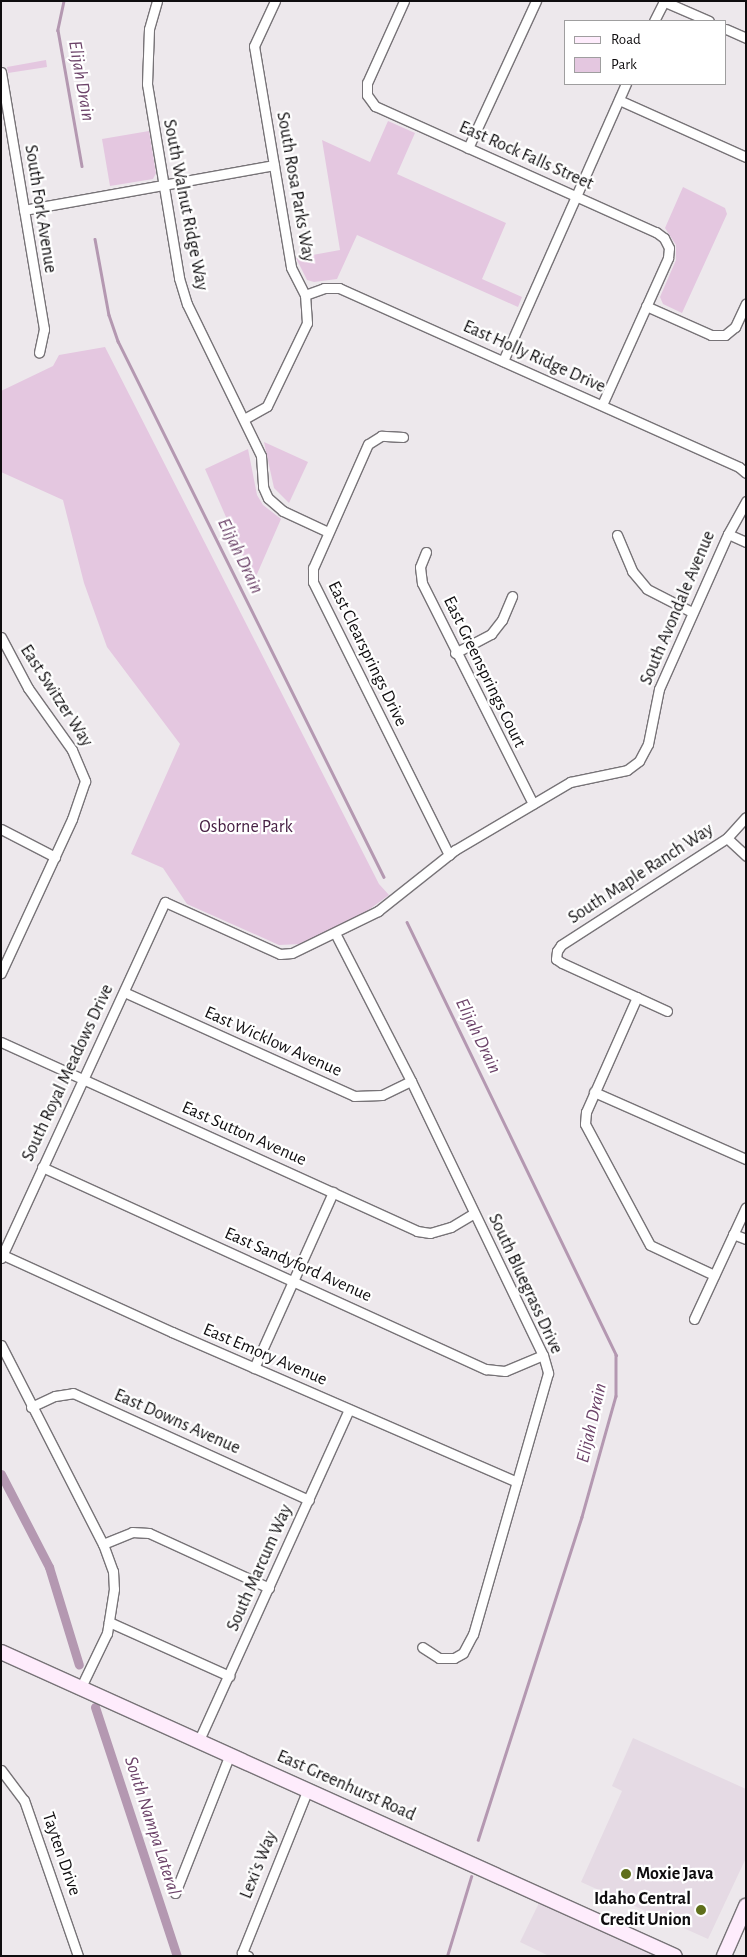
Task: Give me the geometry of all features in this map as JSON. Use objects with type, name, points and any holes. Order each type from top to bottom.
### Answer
[{"type":"main road","name":"East Greenhurst Road","points":[[1,1652],[675,1956]]},
{"type":"main road","points":[[724,1956],[746,1906]]},
{"type":"street","name":"South Walnut Ridge Way","points":[[158,1],[149,29],[146,56],[147,84],[179,278],[187,304],[261,456],[263,487],[268,498],[283,511],[328,532]]},
{"type":"street","name":"South Rosa Parks Way","points":[[244,419],[267,406],[306,323],[304,295],[291,266],[254,46],[274,1]]},
{"type":"street","name":"East Rock Falls Street","points":[[404,1],[367,83],[367,95],[375,106],[656,232],[669,248],[668,258],[646,306]]},
{"type":"street","points":[[468,148],[536,1]]},
{"type":"street","points":[[654,20],[663,1],[706,20]]},
{"type":"street","points":[[727,29],[746,38]]},
{"type":"street","name":"South Fork Avenue","points":[[1,72],[44,329],[39,352]]},
{"type":"street","points":[[503,361],[626,85]]},
{"type":"street","points":[[619,100],[746,157]]},
{"type":"street","points":[[24,210],[274,165]]},
{"type":"street","name":"East Holly Ridge Drive","points":[[304,295],[324,288],[339,288],[739,467],[746,473]]},
{"type":"street","points":[[602,405],[646,306],[711,335],[725,335],[735,327],[746,303]]},
{"type":"street","name":"East Clearsprings Drive","points":[[403,437],[381,436],[368,444],[313,568],[313,582],[449,855]]},
{"type":"street","name":"South Avondale Avenue","points":[[165,902],[280,954],[292,953],[378,911],[449,855],[570,782],[627,770],[639,761],[648,744],[658,690],[728,534],[746,500]]},
{"type":"street","points":[[728,534],[746,542]]},
{"type":"street","points":[[617,535],[632,571],[647,589],[692,612]]},
{"type":"street","name":"East Greensprings Court","points":[[426,552],[420,568],[422,582],[455,653],[533,804]]},
{"type":"street","points":[[455,653],[491,634],[502,620],[512,596]]},
{"type":"street","name":"East Switzer Way","points":[[1,637],[28,688],[82,768],[85,781],[82,795],[55,857],[2,971]]},
{"type":"street","name":"South Maple Ranch Way","points":[[637,997],[556,959],[561,945],[727,838],[746,817]]},
{"type":"street","points":[[1,829],[55,857]]},
{"type":"street","points":[[727,838],[746,856]]},
{"type":"street","name":"South Royal Meadows Drive","points":[[2,1257],[42,1167],[86,1080],[165,902]]},
{"type":"street","name":"South Bluegrass Drive","points":[[335,933],[411,1082],[474,1212],[543,1355],[548,1373],[473,1634],[466,1647],[454,1658],[438,1658],[422,1647]]},
{"type":"street","name":"East Wicklow Avenue","points":[[124,992],[354,1096],[382,1095],[411,1082]]},
{"type":"street","points":[[667,1011],[637,997],[594,1092],[586,1112],[585,1124],[650,1245],[714,1276]]},
{"type":"street","name":"East Sutton Avenue","points":[[1,1042],[417,1231],[430,1233],[451,1226],[474,1212]]},
{"type":"street","points":[[594,1092],[746,1159]]},
{"type":"street","name":"East Sandyford Avenue","points":[[42,1167],[486,1369],[505,1371],[543,1355]]},
{"type":"street","points":[[254,1368],[333,1192]]},
{"type":"street","points":[[694,1319],[746,1207]]},
{"type":"street","points":[[733,1234],[746,1239]]},
{"type":"street","name":"East Emory Avenue","points":[[2,1257],[517,1482]]},
{"type":"street","points":[[1,1346],[31,1408],[103,1544],[113,1571],[114,1589],[109,1622],[81,1687]]},
{"type":"street","name":"East Downs Avenue","points":[[31,1408],[55,1396],[73,1393],[309,1500]]},
{"type":"street","name":"South Marcum Way","points":[[199,1740],[349,1409]]},
{"type":"street","points":[[103,1544],[132,1532],[149,1533],[269,1588]]},
{"type":"street","points":[[109,1622],[229,1676]]},
{"type":"street","points":[[175,1893],[230,1754]]},
{"type":"street","name":"Tayten Drive","points":[[1,1770],[24,1800],[78,1956]]},
{"type":"street","name":"Lexi's Way","points":[[243,1955],[308,1789]]},
{"type":"shaded area","points":[[633,1738],[746,1789],[746,1858],[708,1939],[581,1882],[622,1791],[612,1786]]},
{"type":"shaded area","points":[[539,1903],[657,1956],[549,1956],[520,1942]]},
{"type":"green space","points":[[46,60],[47,67],[8,73],[7,67]]},
{"type":"green space","points":[[388,121],[415,133],[397,174],[506,223],[482,279],[522,297],[518,307],[357,235],[337,279],[314,282],[307,280],[296,258],[340,250],[322,140],[370,162]]},
{"type":"green space","points":[[149,131],[156,173],[153,179],[110,186],[102,139]]},
{"type":"green space","points":[[683,187],[725,208],[727,214],[682,313],[663,304],[660,297],[676,260],[676,245],[665,228]]},
{"type":"green space","name":"Osborne Park","points":[[105,347],[379,884],[389,895],[367,911],[301,944],[279,945],[187,904],[163,868],[131,854],[180,744],[107,647],[84,583],[63,500],[1,472],[1,391],[53,366],[59,355]]},
{"type":"green space","points":[[264,442],[308,462],[289,503],[274,488]]},
{"type":"green space","points":[[248,449],[257,495],[263,505],[281,519],[254,581],[205,469]]},
{"type":"waterway","name":"Elijah Drain","points":[[64,1],[58,30],[82,166]]},
{"type":"waterway","name":"Elijah Drain","points":[[95,239],[109,315],[118,341],[384,877]]},
{"type":"waterway","name":"Elijah Drain","points":[[407,922],[616,1355],[616,1396],[582,1517],[478,1840]]},
{"type":"waterway","name":"South Nampa Lateral","points":[[1,1474],[49,1567],[79,1665]]},
{"type":"waterway","name":"South Nampa Lateral","points":[[95,1707],[177,1956]]},
{"type":"waterway","name":"Elijah Drain","points":[[447,1956],[471,1877]]},
{"type":"place","name":"Moxie Java","points":[[626,1874]]},
{"type":"place","name":"Idaho Central Credit Union","points":[[701,1910]]}]
